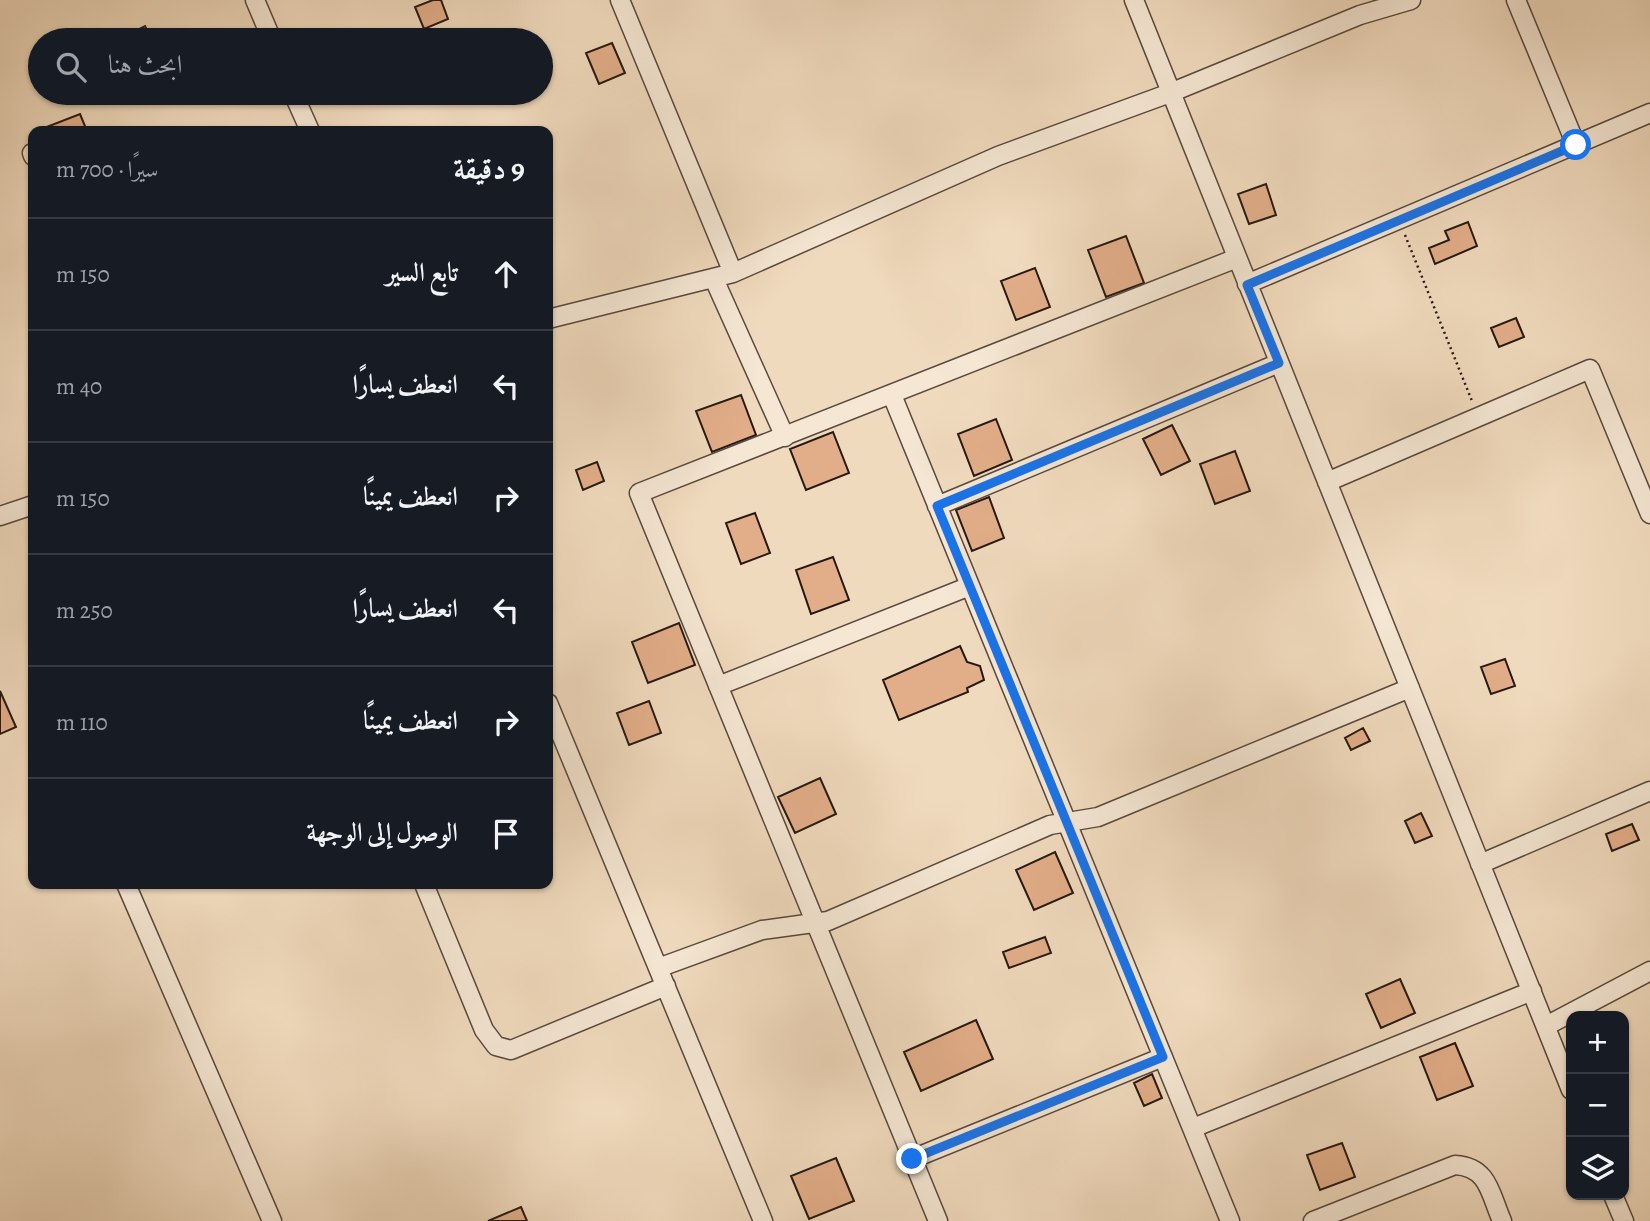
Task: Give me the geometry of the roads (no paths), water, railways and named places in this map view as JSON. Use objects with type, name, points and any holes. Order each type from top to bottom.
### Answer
[{"type":"street","points":[[255,0],[267,28]]},
{"type":"street","points":[[620,0],[733,272]]},
{"type":"street","points":[[1134,0],[1566,1077]]},
{"type":"street","points":[[553,318],[733,272],[998,156],[1171,93],[1360,15],[1411,0]]},
{"type":"street","points":[[1516,0],[1576,145]]},
{"type":"street","points":[[298,105],[308,126]]},
{"type":"street","points":[[1247,285],[1650,113]]},
{"type":"street","points":[[938,1221],[639,493],[1237,258]]},
{"type":"street","points":[[714,279],[785,437]]},
{"type":"street","points":[[937,506],[1279,363]]},
{"type":"street","points":[[1327,482],[1590,369],[1650,514]]},
{"type":"street","points":[[892,395],[1230,1221]]},
{"type":"street","points":[[0,516],[28,507]]},
{"type":"street","points":[[718,686],[970,586]]},
{"type":"street","points":[[658,968],[762,930],[828,921],[1050,825],[1098,817],[1410,688]]},
{"type":"street","points":[[553,715],[764,1221]]},
{"type":"street","points":[[1480,864],[1648,796]]},
{"type":"street","points":[[128,889],[272,1221]]},
{"type":"street","points":[[426,889],[484,1030],[496,1046],[511,1051],[666,986]]},
{"type":"street","points":[[1546,1026],[1650,971]]},
{"type":"street","points":[[1192,1128],[1532,991]]},
{"type":"street","points":[[912,1159],[1163,1057]]},
{"type":"street","points":[[1312,1221],[1455,1166],[1471,1166],[1482,1175],[1502,1221]]},
{"type":"street","points":[[1615,1200],[1624,1221]]}]
